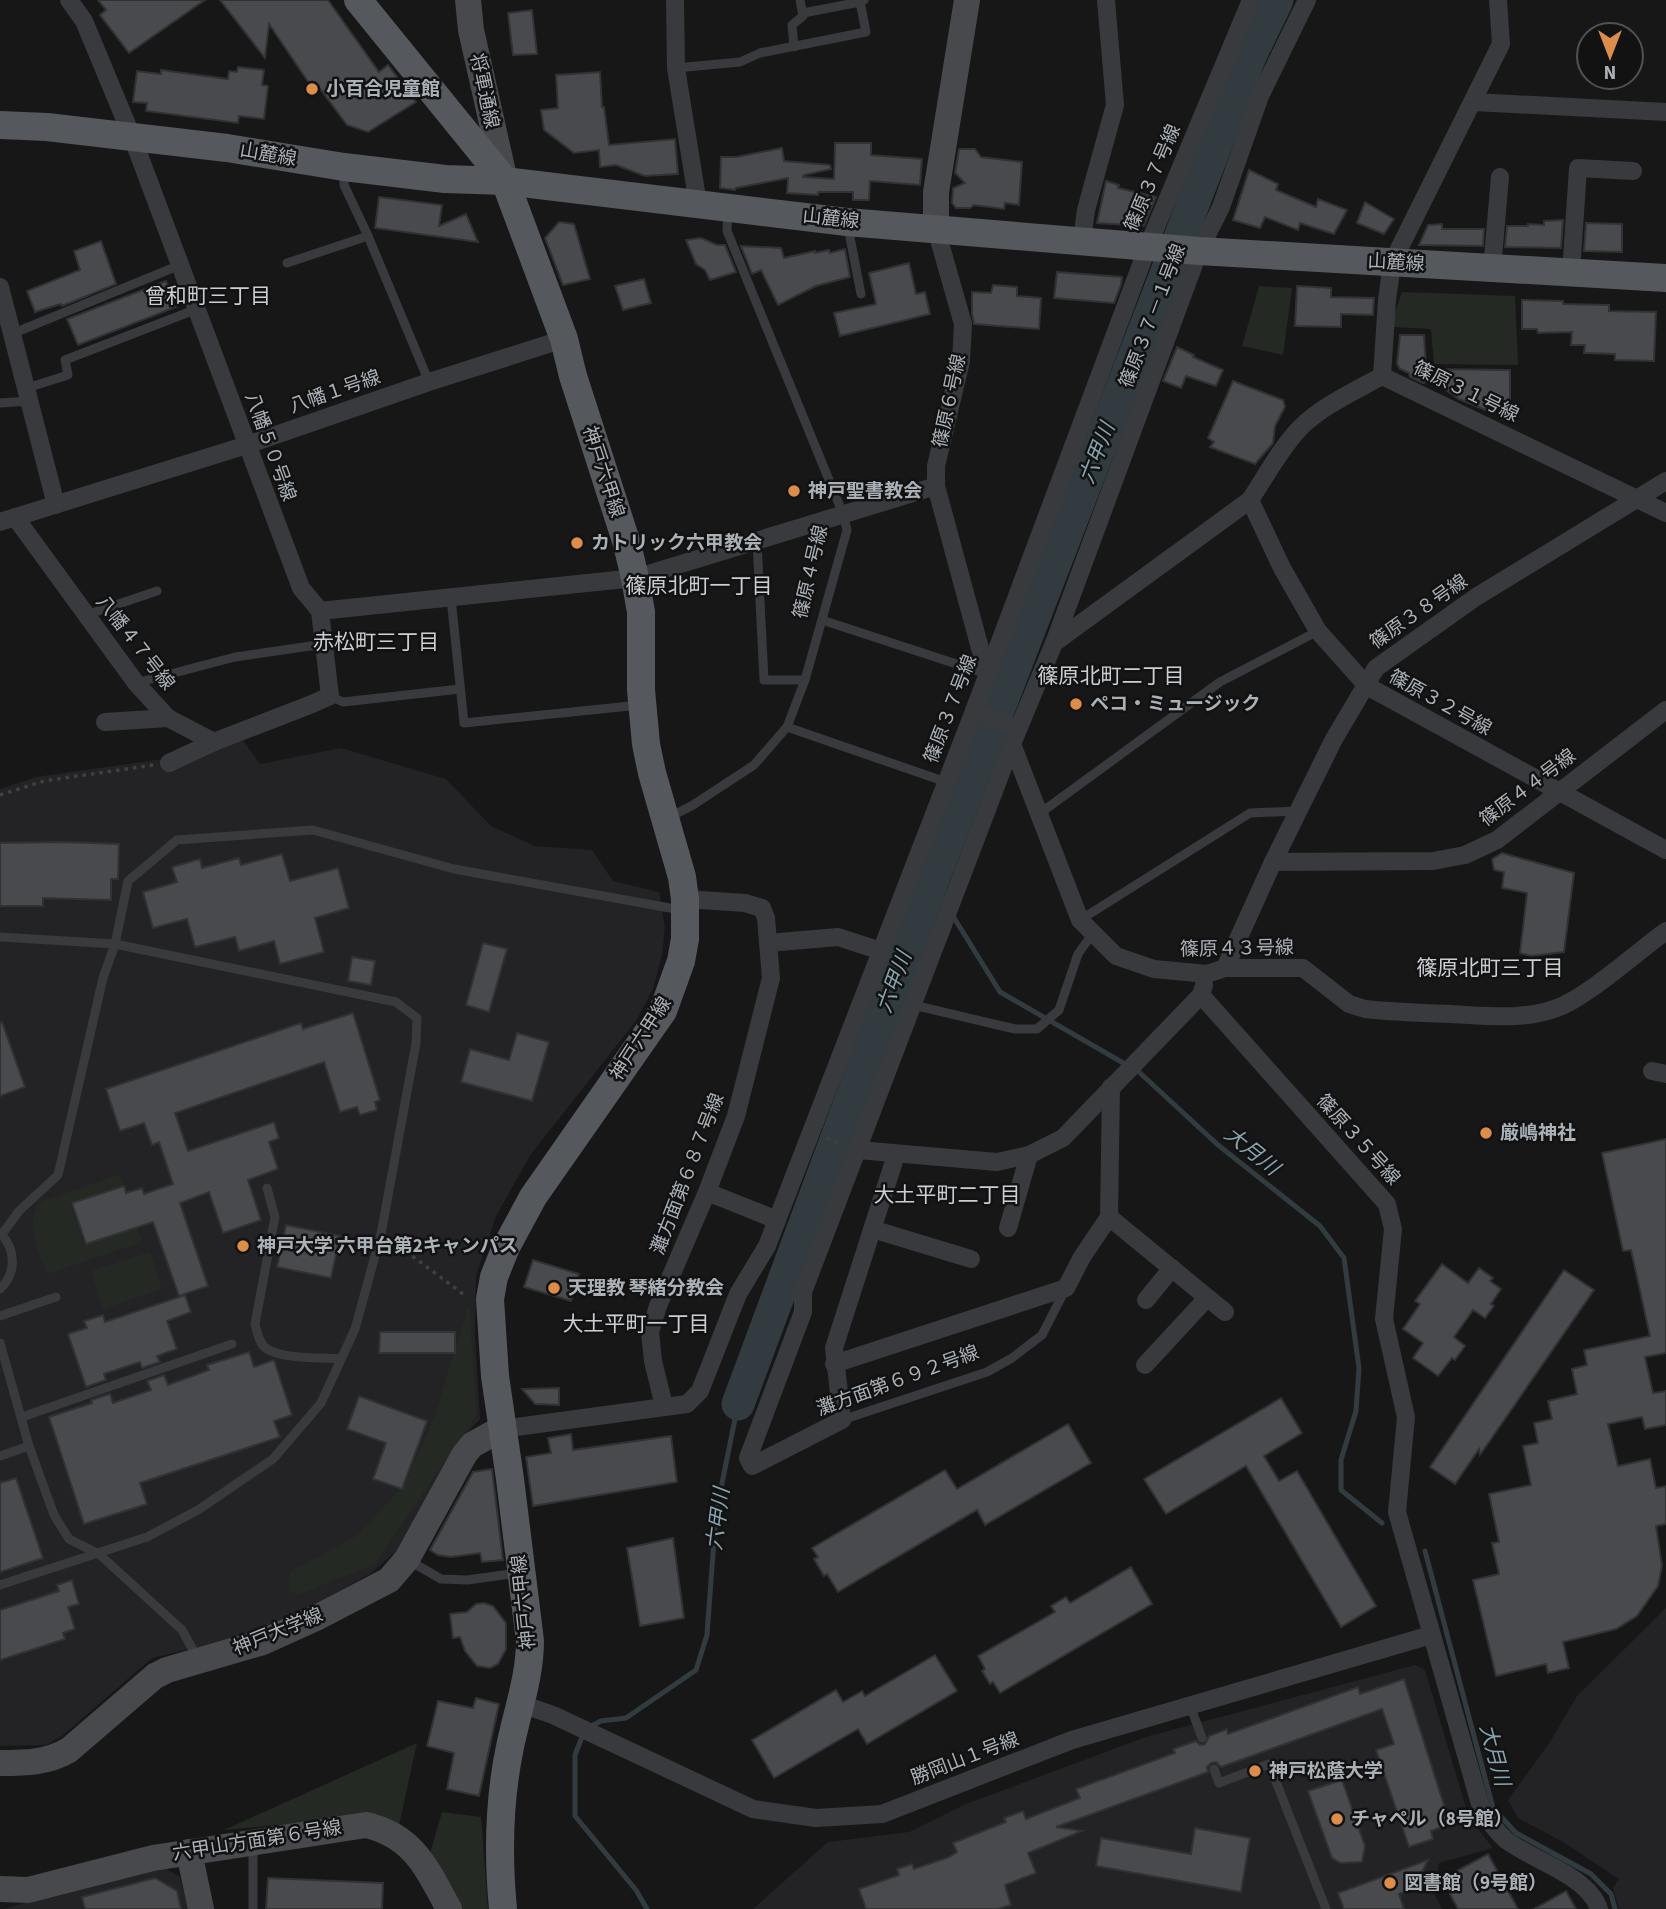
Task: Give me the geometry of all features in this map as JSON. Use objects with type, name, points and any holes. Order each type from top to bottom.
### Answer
[{"type":"main road","name":"神戸六甲線","points":[[358,0],[505,181],[564,339],[576,387],[627,544],[635,578],[640,612],[642,704],[652,773],[682,877],[686,905],[681,961],[663,1011],[533,1197],[506,1247],[494,1277],[490,1299],[490,1332],[530,1641],[529,1662],[510,1747],[502,1811],[503,1909]]},
{"type":"main road","name":"山麓線","points":[[0,125],[47,127],[227,148],[344,167],[445,179],[505,181],[847,222],[1199,251],[1666,278]]},
{"type":"street","name":"八幡５０号線","points":[[69,0],[84,21],[133,139],[301,588],[320,611]]},
{"type":"street","points":[[675,0],[676,68],[698,204]]},
{"type":"street","name":"篠原６号線","points":[[967,0],[936,192],[936,229],[963,324],[961,361],[936,466],[936,486],[987,674]]},
{"type":"street","points":[[1082,240],[1086,210],[1115,105],[1105,0]]},
{"type":"street","name":"篠原３７号線","points":[[501,1429],[687,1404],[700,1391],[738,1294],[767,1246],[974,711],[1148,246],[1251,0]]},
{"type":"street","name":"篠原３７－１号線","points":[[752,1466],[748,1458],[803,1312],[803,1292],[1015,737],[1054,643],[1199,251],[1221,207],[1260,96],[1307,0]]},
{"type":"street","name":"篠原３１号線","points":[[1498,0],[1501,44],[1392,264],[1382,376],[1666,513]]},
{"type":"street","name":"将軍通線","points":[[467,1],[476,54],[505,181]]},
{"type":"street","points":[[1474,102],[1666,112]]},
{"type":"street","points":[[1571,273],[1578,168],[1633,170]]},
{"type":"street","points":[[1492,268],[1500,177]]},
{"type":"street","points":[[0,287],[14,333],[56,505]]},
{"type":"street","name":"八幡１号線","points":[[8,520],[247,445],[564,339]]},
{"type":"street","points":[[1054,643],[1250,499],[1302,427],[1341,399],[1382,376]]},
{"type":"street","name":"篠原３８号線","points":[[1225,968],[1273,862],[1334,739],[1376,668],[1476,597],[1666,481]]},
{"type":"street","points":[[169,763],[330,695],[320,611],[635,578],[936,486]]},
{"type":"street","name":"篠原３２号線","points":[[1250,499],[1282,568],[1318,631],[1367,686],[1666,850]]},
{"type":"street","name":"八幡４７号線","points":[[8,520],[86,615],[136,683],[168,718],[214,742]]},
{"type":"street","name":"篠原４４号線","points":[[1273,862],[1433,861],[1465,855],[1497,839],[1666,710]]},
{"type":"street","points":[[974,711],[1015,737]]},
{"type":"street","points":[[104,722],[168,718]]},
{"type":"street","name":"篠原４３号線","points":[[1015,737],[1038,815],[1080,920],[1116,956],[1154,969],[1207,974],[1225,968],[1303,968],[1349,1004],[1365,1009],[1523,1016],[1543,1013],[1564,1005],[1666,931]]},
{"type":"street","name":"灘方面第６８７号線","points":[[664,1406],[653,1361],[650,1332],[658,1306],[736,1116],[771,978],[766,918],[762,908],[745,903],[686,905]]},
{"type":"street","points":[[768,943],[838,937],[881,951]]},
{"type":"street","points":[[858,1150],[997,1162],[1029,1155],[1063,1138],[1201,995],[1207,974]]},
{"type":"street","name":"篠原３５号線","points":[[1201,995],[1387,1204],[1393,1229],[1384,1319],[1406,1417],[1397,1512],[1480,1804],[1491,1825],[1507,1841],[1579,1883],[1596,1900],[1599,1909]]},
{"type":"street","points":[[1111,1087],[1109,1217],[1225,1312]]},
{"type":"street","points":[[842,1420],[834,1348],[896,1155]]},
{"type":"street","points":[[1008,1228],[1029,1155]]},
{"type":"street","points":[[707,1192],[777,1220]]},
{"type":"street","name":"灘方面第６９２号線","points":[[1066,1288],[1082,1257],[1109,1217]]},
{"type":"street","points":[[872,1229],[971,1259]]},
{"type":"street","points":[[1146,1300],[1172,1268]]},
{"type":"street","points":[[834,1364],[1066,1288]]},
{"type":"street","points":[[1146,1365],[1207,1298]]},
{"type":"street","name":"灘方面第６９２号線","points":[[752,1466],[842,1420]]},
{"type":"street","name":"神戸大学線","points":[[0,1763],[36,1762],[56,1757],[69,1750],[155,1676],[167,1670],[263,1642],[389,1580],[407,1559],[464,1455],[472,1445],[501,1429]]},
{"type":"street","name":"勝岡山１号線","points":[[521,1703],[553,1715],[753,1809],[816,1818],[883,1814],[1072,1740],[1431,1634]]},
{"type":"street","name":"六甲山方面第６号線","points":[[0,1889],[28,1890],[153,1858],[355,1825],[379,1828],[406,1842],[417,1854],[449,1909]]},
{"type":"street","points":[[189,1852],[201,1909]]},
{"type":"lane","points":[[794,47],[792,25],[803,16],[800,0]]},
{"type":"lane","points":[[676,68],[740,62],[760,53],[866,32],[862,1],[803,13]]},
{"type":"lane","points":[[344,167],[344,185],[429,382]]},
{"type":"lane","name":"篠原４号線","points":[[666,819],[693,806],[754,765],[787,727],[805,680],[846,530],[844,514],[727,231],[728,208]]},
{"type":"lane","points":[[847,222],[861,294]]},
{"type":"lane","points":[[287,263],[368,236]]},
{"type":"lane","points":[[14,333],[180,265]]},
{"type":"lane","points":[[0,403],[29,394],[68,375],[65,360],[197,309]]},
{"type":"lane","points":[[757,542],[764,680],[805,680]]},
{"type":"lane","points":[[86,615],[157,591]]},
{"type":"lane","points":[[451,598],[464,723],[642,704]]},
{"type":"lane","points":[[822,620],[987,674]]},
{"type":"lane","points":[[1038,815],[1220,682],[1318,631]]},
{"type":"lane","points":[[136,683],[235,657],[324,644]]},
{"type":"lane","points":[[330,695],[343,702],[460,689]]},
{"type":"lane","points":[[787,727],[946,782]]},
{"type":"lane","points":[[1080,920],[1250,813],[1298,811]]},
{"type":"lane","points":[[0,1289],[13,1270],[12,1251],[1,1233],[19,1211],[58,1175],[128,881],[177,841],[313,830],[454,869],[686,905]]},
{"type":"lane","points":[[913,1005],[1015,1029],[1037,1029],[1058,1011],[1078,954],[1093,933]]},
{"type":"lane","points":[[0,937],[115,944],[396,1002],[417,1018],[416,1043],[381,1234],[355,1329],[321,1403],[273,1459],[198,1510],[147,1537],[99,1555],[61,1564],[0,1585]]},
{"type":"lane","points":[[267,1188],[275,1217],[255,1324],[258,1337],[266,1348],[288,1355],[341,1359]]},
{"type":"lane","name":"灘方面第６９２号線","points":[[842,1420],[987,1372],[1012,1359],[1042,1335],[1066,1288]]},
{"type":"lane","points":[[0,1316],[56,1297]]},
{"type":"lane","points":[[0,1343],[29,1446],[54,1515],[69,1539],[99,1555],[182,1630],[199,1661]]},
{"type":"lane","points":[[22,1417],[232,1344]]},
{"type":"lane","points":[[0,1456],[29,1446]]},
{"type":"lane","points":[[407,1559],[441,1579],[467,1580],[522,1572]]},
{"type":"lane","points":[[1190,1705],[1202,1738]]},
{"type":"lane","points":[[1214,1769],[1219,1783],[1269,1764],[1326,1909]]},
{"type":"lane","points":[[253,1842],[253,1909]]},
{"type":"path","points":[[0,795],[44,780],[169,763]]},
{"type":"path","points":[[811,1132],[858,1150]]},
{"type":"path","points":[[381,1234],[466,1297],[490,1299]]},
{"type":"shaded area","points":[[1259,286],[1292,288],[1283,355],[1242,346]]},
{"type":"shaded area","points":[[1402,292],[1515,296],[1518,365],[1434,364],[1431,329],[1394,327],[1393,318]]},
{"type":"shaded area","name":"神戸大学 六甲台第2キャンパス","points":[[240,736],[260,764],[341,748],[446,779],[491,826],[535,846],[592,850],[613,881],[659,892],[665,927],[662,955],[653,989],[636,1021],[531,1154],[496,1216],[476,1276],[475,1335],[480,1419],[452,1449],[401,1547],[370,1574],[291,1617],[243,1637],[152,1658],[62,1736],[46,1745],[0,1746],[0,789],[36,777],[163,759]]},
{"type":"shaded area","points":[[119,1175],[123,1185],[70,1203],[84,1245],[137,1228],[142,1242],[47,1274],[34,1237],[33,1218],[36,1209],[42,1201]]},
{"type":"shaded area","points":[[150,1252],[162,1289],[103,1309],[91,1271]]},
{"type":"shaded area","points":[[469,1305],[477,1414],[375,1564],[297,1595],[289,1590],[290,1572],[358,1535],[405,1484],[433,1421]]},
{"type":"shaded area","points":[[1666,1608],[1666,1909],[1619,1909],[1613,1888],[1619,1879],[1565,1843],[1518,1818],[1508,1800],[1548,1745],[1577,1696]]},
{"type":"shaded area","name":"神戸松蔭大学","points":[[1415,1665],[1425,1670],[1469,1818],[1493,1848],[1439,1863],[1434,1893],[1442,1909],[753,1909],[828,1842],[909,1832],[966,1804],[1146,1737]]},
{"type":"shaded area","points":[[417,1743],[399,1825],[365,1817],[224,1830]]},
{"type":"shaded area","points":[[442,1812],[481,1817],[488,1909],[461,1909],[430,1853]]},
{"type":"shaded area","points":[[161,1866],[180,1877],[188,1909],[3,1909]]},
{"type":"building","points":[[98,0],[205,0],[129,53],[100,15],[106,10]]},
{"type":"building","points":[[220,0],[328,0],[379,72],[388,65],[416,102],[368,132],[347,125],[318,86],[313,89],[269,24],[265,58]]},
{"type":"building","points":[[532,10],[537,54],[513,55],[508,13]]},
{"type":"building","points":[[238,67],[264,70],[262,85],[268,86],[264,119],[239,116],[238,123],[146,111],[147,103],[133,102],[137,71],[161,74],[161,70],[228,79],[229,71],[237,72]]},
{"type":"building","points":[[600,72],[602,107],[609,145],[675,139],[678,174],[645,176],[616,165],[600,167],[599,150],[574,153],[544,130],[541,110],[558,108],[556,75]]},
{"type":"building","points":[[835,143],[871,143],[871,155],[922,159],[920,185],[870,181],[869,200],[853,200],[853,192],[818,192],[818,195],[787,193],[788,178],[735,190],[720,188],[721,157],[736,157],[782,148],[784,161],[830,165],[831,169],[803,177],[834,179]]},
{"type":"building","points":[[959,149],[975,149],[981,157],[1022,162],[1019,205],[1005,203],[1004,209],[974,205],[970,208],[956,208],[952,203],[953,188],[965,183],[955,173]]},
{"type":"building","points":[[1249,170],[1278,184],[1276,190],[1316,207],[1318,199],[1347,210],[1334,234],[1300,223],[1298,230],[1265,217],[1260,228],[1233,220]]},
{"type":"building","points":[[1106,181],[1119,185],[1118,188],[1156,197],[1144,226],[1130,222],[1129,225],[1097,223]]},
{"type":"building","points":[[379,197],[442,205],[439,226],[466,214],[478,242],[375,228]]},
{"type":"building","points":[[1365,202],[1394,219],[1384,234],[1357,223]]},
{"type":"building","points":[[1563,220],[1561,248],[1505,247],[1507,226],[1544,225],[1544,221]]},
{"type":"building","points":[[559,222],[574,224],[590,279],[563,285],[545,238]]},
{"type":"building","points":[[1586,223],[1622,224],[1622,252],[1584,251]]},
{"type":"building","points":[[1442,224],[1442,229],[1484,229],[1483,246],[1419,245],[1428,225]]},
{"type":"building","points":[[701,238],[717,245],[725,245],[736,272],[710,280],[705,270],[696,264],[686,240]]},
{"type":"building","points":[[101,241],[116,284],[62,306],[61,304],[35,312],[27,291],[80,270],[74,251]]},
{"type":"building","points":[[741,246],[781,248],[784,258],[815,251],[829,250],[830,253],[845,249],[850,277],[816,286],[778,305],[761,270],[752,274]]},
{"type":"building","points":[[909,263],[916,294],[925,292],[930,314],[840,336],[834,313],[876,304],[869,273]]},
{"type":"building","points":[[1057,272],[1122,277],[1121,285],[1114,303],[1054,298]]},
{"type":"building","points":[[644,279],[651,303],[623,310],[615,286]]},
{"type":"building","points":[[166,281],[176,307],[78,345],[67,319]]},
{"type":"building","points":[[993,285],[1017,287],[1017,296],[1041,298],[1039,329],[974,324],[972,292],[991,293]]},
{"type":"building","points":[[1297,286],[1331,288],[1331,297],[1374,298],[1373,315],[1341,314],[1341,327],[1295,326]]},
{"type":"building","points":[[1522,300],[1609,305],[1609,311],[1656,312],[1654,361],[1615,360],[1615,354],[1584,353],[1585,345],[1571,345],[1572,332],[1538,333],[1537,329],[1522,329]]},
{"type":"building","points":[[1400,335],[1424,335],[1426,369],[1510,370],[1510,417],[1459,399],[1433,381],[1423,383],[1410,377],[1409,373],[1400,369],[1397,364]]},
{"type":"building","points":[[1177,347],[1223,370],[1216,386],[1186,376],[1181,388],[1163,381]]},
{"type":"building","points":[[1233,381],[1283,400],[1285,407],[1275,426],[1273,443],[1255,464],[1210,447],[1214,442],[1208,438]]},
{"type":"building","points":[[0,843],[119,844],[118,879],[111,879],[111,900],[43,898],[43,906],[0,906]]},
{"type":"building","points":[[1502,853],[1574,873],[1564,952],[1531,956],[1520,953],[1527,893],[1502,888],[1504,872],[1494,870],[1492,859]]},
{"type":"building","points":[[282,854],[290,881],[338,868],[349,908],[315,918],[324,952],[280,964],[274,941],[239,951],[235,937],[195,947],[187,919],[153,928],[143,892],[177,882],[172,867],[200,859],[202,868],[239,858],[241,865]]},
{"type":"building","points":[[483,943],[507,949],[489,1012],[466,1005]]},
{"type":"building","points":[[352,957],[375,961],[371,985],[348,981]]},
{"type":"building","points":[[353,1013],[380,1100],[375,1102],[377,1110],[360,1115],[357,1107],[340,1112],[324,1062],[175,1113],[188,1151],[274,1122],[279,1138],[269,1142],[278,1169],[248,1180],[261,1220],[223,1233],[209,1192],[180,1203],[208,1286],[179,1296],[153,1222],[86,1244],[72,1203],[124,1186],[126,1193],[142,1188],[144,1194],[173,1184],[159,1142],[152,1145],[144,1123],[120,1131],[106,1089],[301,1023],[303,1029]]},
{"type":"building","points":[[2,1022],[25,1087],[0,1096],[0,1023]]},
{"type":"building","points":[[517,1033],[549,1042],[532,1101],[461,1082],[470,1049],[509,1060]]},
{"type":"building","points":[[1666,1139],[1666,1353],[1645,1357],[1653,1393],[1666,1391],[1666,1425],[1645,1429],[1642,1417],[1608,1424],[1618,1466],[1650,1459],[1656,1488],[1666,1486],[1666,1524],[1656,1526],[1662,1566],[1658,1586],[1637,1616],[1616,1629],[1563,1642],[1569,1668],[1548,1673],[1546,1664],[1496,1676],[1473,1580],[1499,1574],[1492,1543],[1499,1542],[1489,1494],[1531,1485],[1523,1446],[1538,1443],[1534,1423],[1552,1419],[1548,1401],[1577,1394],[1572,1369],[1587,1365],[1584,1350],[1650,1336],[1631,1250],[1623,1251],[1602,1153]]},
{"type":"building","points":[[286,1225],[340,1236],[331,1278],[277,1267]]},
{"type":"building","points":[[533,1260],[579,1274],[571,1301],[524,1287]]},
{"type":"building","points":[[1442,1264],[1468,1283],[1479,1268],[1493,1278],[1490,1281],[1501,1289],[1485,1318],[1473,1310],[1454,1337],[1465,1346],[1438,1376],[1413,1358],[1423,1343],[1403,1329],[1420,1304],[1415,1301]]},
{"type":"building","points":[[1564,1270],[1594,1290],[1480,1455],[1479,1449],[1455,1484],[1430,1467]]},
{"type":"building","points":[[185,1295],[191,1312],[167,1321],[177,1349],[157,1356],[160,1362],[142,1368],[140,1362],[104,1374],[106,1380],[86,1387],[68,1334],[87,1328],[84,1321],[103,1315],[105,1322]]},
{"type":"building","points":[[380,1332],[455,1332],[455,1353],[379,1353]]},
{"type":"building","points":[[249,1352],[254,1367],[274,1360],[292,1415],[274,1421],[280,1437],[140,1483],[147,1504],[84,1524],[49,1417],[110,1394],[113,1403],[151,1390],[147,1381],[164,1375],[168,1385],[209,1370],[207,1365]]},
{"type":"building","points":[[559,1388],[559,1405],[535,1404],[522,1389]]},
{"type":"building","points":[[359,1396],[427,1421],[402,1489],[373,1479],[386,1443],[347,1429]]},
{"type":"building","points":[[1281,1398],[1302,1433],[1264,1456],[1279,1481],[1297,1471],[1376,1606],[1341,1627],[1246,1466],[1166,1514],[1144,1479]]},
{"type":"building","points":[[1068,1424],[1091,1463],[985,1525],[977,1510],[838,1592],[814,1559],[818,1557],[812,1548],[945,1470],[957,1489]]},
{"type":"building","points":[[571,1434],[573,1450],[671,1436],[677,1482],[533,1506],[526,1457],[551,1453],[548,1438]]},
{"type":"building","points":[[492,1469],[503,1560],[482,1562],[480,1553],[451,1557],[438,1555],[430,1550],[473,1472]]},
{"type":"building","points":[[16,1478],[43,1558],[0,1572],[0,1483]]},
{"type":"building","points":[[673,1538],[684,1618],[640,1626],[627,1548]]},
{"type":"building","points":[[1131,1567],[1152,1604],[1000,1693],[993,1682],[990,1684],[982,1671],[985,1669],[978,1656],[1055,1612],[1051,1606],[1066,1597],[1070,1603]]},
{"type":"building","points":[[72,1580],[79,1604],[68,1607],[75,1629],[63,1633],[65,1639],[0,1660],[0,1610],[59,1591],[57,1585]]},
{"type":"building","points":[[476,1604],[493,1606],[506,1623],[506,1649],[498,1664],[490,1668],[477,1666],[465,1651],[460,1637],[453,1638],[450,1614],[467,1612]]},
{"type":"building","points":[[935,1655],[957,1691],[867,1744],[858,1729],[774,1778],[752,1740],[836,1690],[843,1702],[862,1691],[865,1696]]},
{"type":"building","points":[[1404,1679],[1450,1824],[1431,1831],[1433,1839],[1409,1847],[1376,1750],[1394,1744],[1382,1709],[1221,1767],[1216,1762],[1211,1763],[1207,1767],[1208,1772],[1056,1827],[1082,1831],[1028,1853],[1036,1873],[1005,1885],[1011,1905],[998,1909],[866,1909],[859,1889],[899,1875],[897,1869],[912,1864],[914,1869],[949,1857],[957,1852],[953,1843],[1006,1822],[1004,1818],[1023,1811],[1026,1819],[1080,1798],[1076,1789],[1175,1753],[1173,1749],[1196,1741],[1200,1745],[1205,1744],[1209,1736],[1227,1729],[1228,1734],[1358,1687],[1360,1694]]},
{"type":"building","points":[[476,1698],[499,1704],[479,1796],[447,1789],[454,1753],[427,1746],[438,1701],[473,1708]]},
{"type":"building","name":"チャペル（8号館）","points":[[1342,1780],[1365,1846],[1362,1862],[1341,1863],[1332,1858],[1308,1791]]},
{"type":"building","points":[[1195,1828],[1250,1838],[1241,1892],[1096,1866],[1101,1838],[1191,1854]]},
{"type":"building","points":[[1488,1854],[1518,1909],[1458,1909],[1442,1879]]},
{"type":"building","name":"図書館（9号館）","points":[[1428,1860],[1414,1889],[1399,1894],[1404,1909],[1344,1909],[1338,1893]]},
{"type":"building","points":[[155,1878],[177,1891],[181,1909],[85,1909],[82,1897]]},
{"type":"building","points":[[268,1878],[383,1883],[382,1909],[266,1909]]},
{"type":"building","points":[[1566,1891],[1576,1909],[1534,1909]]},
{"type":"waterway","name":"六甲川","points":[[738,1404],[932,882],[1250,56],[1277,0]]},
{"type":"waterway","name":"大月川","points":[[932,882],[946,905]]},
{"type":"waterway","name":"大月川","points":[[951,913],[1000,992],[1139,1072],[1218,1145],[1320,1226],[1344,1258],[1359,1368],[1356,1411],[1341,1460],[1341,1490],[1382,1523]]},
{"type":"waterway","name":"六甲川","points":[[591,1726],[601,1721],[626,1718],[696,1670],[707,1635],[716,1513],[738,1404]]},
{"type":"waterway","name":"大月川","points":[[1425,1551],[1493,1808],[1516,1833],[1591,1874],[1611,1894],[1615,1909]]},
{"type":"waterway","name":"六甲川","points":[[584,1732],[575,1755],[575,1816],[636,1890],[647,1909]]},
{"type":"place","name":"小百合児童館","points":[[312,89]]},
{"type":"place","name":"神戸聖書教会","points":[[794,491]]},
{"type":"place","name":"カトリック六甲教会","points":[[577,543]]},
{"type":"place","name":"ペコ・ミュージック","points":[[1076,704]]},
{"type":"place","name":"厳嶋神社","points":[[1486,1133]]},
{"type":"place","name":"神戸大学 六甲台第2キャンパス","points":[[243,1246]]},
{"type":"place","name":"天理教 琴緒分教会","points":[[554,1288]]},
{"type":"place","name":"神戸松蔭大学","points":[[1255,1771]]},
{"type":"place","name":"チャペル（8号館）","points":[[1337,1819]]},
{"type":"place","name":"図書館（9号館）","points":[[1390,1883]]},
{"type":"district","name":"曾和町三丁目","points":[[208,296]]},
{"type":"district","name":"篠原北町一丁目","points":[[699,586]]},
{"type":"district","name":"赤松町三丁目","points":[[376,642]]},
{"type":"district","name":"篠原北町二丁目","points":[[1111,676]]},
{"type":"district","name":"篠原北町三丁目","points":[[1490,968]]},
{"type":"district","name":"大土平町二丁目","points":[[947,1195]]},
{"type":"district","name":"大土平町一丁目","points":[[636,1324]]}]
